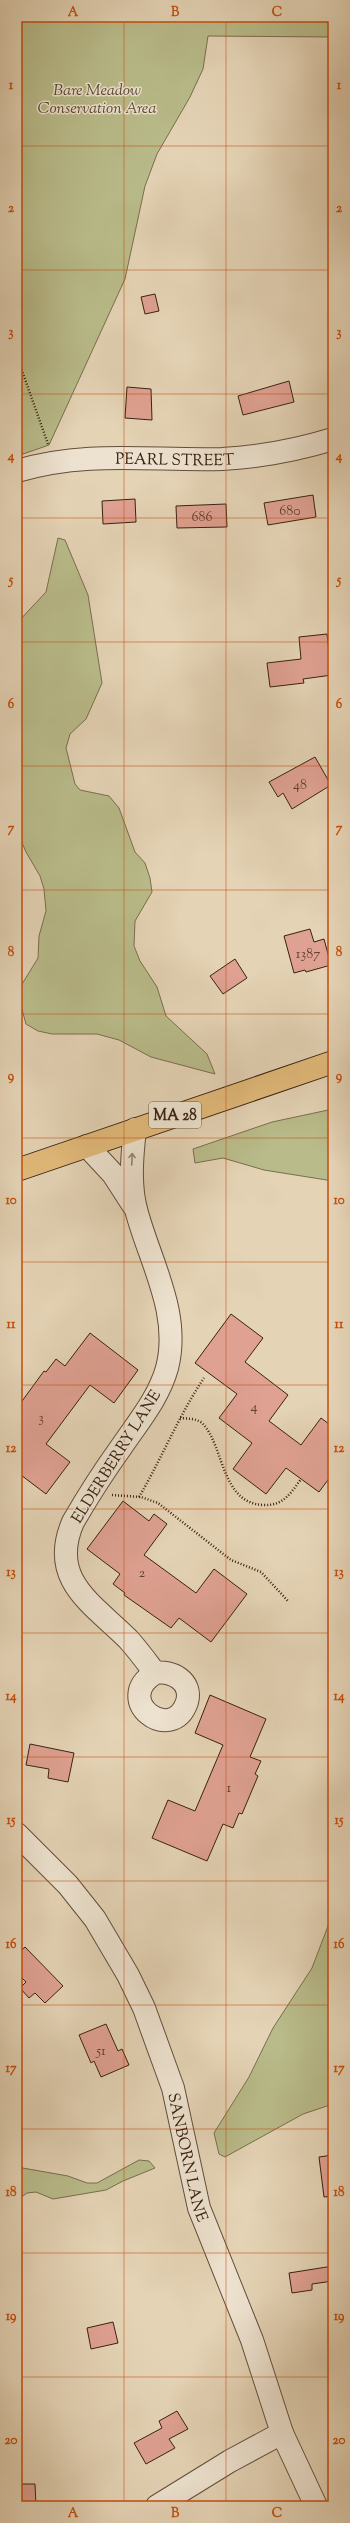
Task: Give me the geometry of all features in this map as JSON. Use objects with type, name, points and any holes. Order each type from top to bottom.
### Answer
[{"type":"main road","name":"MA 28","points":[[17,1170],[333,1062]]},
{"type":"street","name":"PEARL STREET","points":[[17,471],[48,462],[88,457],[200,459],[252,457],[287,451],[333,439]]},
{"type":"street","name":"ELDERBERRY LANE","points":[[135,1129],[132,1167],[136,1212]]},
{"type":"street","name":"ELDERBERRY LANE","points":[[87,1146],[113,1174],[136,1212],[167,1303],[171,1327],[170,1352],[164,1376],[152,1402],[72,1522],[68,1536],[66,1555],[69,1574],[75,1587],[90,1605],[127,1639],[155,1673]]},
{"type":"street","name":"SANBORN LANE","points":[[17,1834],[68,1885],[95,1919],[128,1975],[144,2008],[173,2088],[200,2208],[252,2340],[282,2433],[316,2506]]},
{"type":"street","points":[[157,2506],[230,2461],[282,2433]]},
{"type":"path","points":[[17,340],[20,365],[49,445]]},
{"type":"path","points":[[17,361],[20,365]]},
{"type":"path","points":[[139,1496],[165,1452],[180,1418],[204,1378]]},
{"type":"path","points":[[180,1418],[196,1420],[205,1426],[226,1476],[237,1492],[252,1503],[267,1506],[281,1502],[301,1479]]},
{"type":"path","points":[[93,1490],[111,1495],[139,1496],[158,1503],[231,1560],[261,1572],[288,1601]]},
{"type":"green space","name":"Bare Meadow Conservation Area","points":[[17,17],[333,17],[333,37],[208,36],[203,69],[190,97],[157,154],[145,186],[125,279],[49,445],[23,454],[17,444]]},
{"type":"green space","points":[[58,538],[65,540],[88,595],[102,683],[86,719],[70,734],[66,748],[75,784],[80,790],[109,796],[119,808],[135,852],[145,863],[150,878],[152,892],[135,921],[134,946],[140,961],[157,987],[166,1016],[207,1054],[215,1074],[151,1057],[119,1040],[97,1034],[52,1034],[38,1031],[26,1024],[18,995],[19,989],[38,958],[39,936],[46,911],[44,889],[40,876],[26,852],[17,831],[17,623],[46,592]]},
{"type":"green space","points":[[333,1109],[333,1181],[264,1170],[223,1158],[195,1163],[193,1149],[272,1122]]},
{"type":"green space","points":[[333,1913],[333,2104],[303,2114],[225,2157],[219,2154],[214,2133],[249,2077],[273,2028],[312,1968]]},
{"type":"green space","points":[[139,2160],[149,2161],[155,2168],[123,2181],[106,2190],[53,2199],[36,2192],[27,2193],[17,2200],[17,2167],[68,2176],[87,2183],[97,2183]]},
{"type":"building","points":[[155,294],[159,311],[145,314],[141,297]]},
{"type":"building","points":[[289,381],[294,402],[243,415],[238,396]]},
{"type":"building","points":[[127,387],[151,389],[152,420],[125,418]]},
{"type":"building","points":[[313,495],[316,517],[268,525],[264,503]]},
{"type":"building","points":[[135,499],[136,522],[103,524],[102,501]]},
{"type":"building","points":[[226,504],[227,527],[177,528],[176,506]]},
{"type":"building","points":[[327,634],[332,675],[303,679],[304,683],[270,687],[267,663],[301,659],[299,637]]},
{"type":"building","points":[[315,757],[331,785],[292,809],[283,793],[278,797],[269,782]]},
{"type":"building","points":[[310,929],[314,942],[324,939],[331,965],[306,972],[305,970],[294,973],[284,936]]},
{"type":"building","points":[[235,959],[247,978],[223,994],[210,976]]},
{"type":"building","points":[[231,1314],[263,1338],[245,1362],[288,1395],[269,1421],[301,1445],[321,1418],[333,1427],[333,1473],[319,1492],[286,1468],[266,1494],[233,1469],[252,1443],[219,1418],[237,1394],[195,1363]]},
{"type":"building","points":[[90,1333],[138,1370],[114,1403],[90,1385],[46,1444],[70,1462],[46,1494],[17,1472],[17,1433],[22,1426],[17,1422],[17,1408],[44,1371],[46,1372],[56,1359],[65,1366]]},
{"type":"building","points":[[123,1501],[149,1521],[154,1514],[167,1524],[144,1555],[196,1593],[214,1569],[247,1594],[211,1642],[179,1618],[171,1628],[124,1595],[125,1593],[113,1584],[120,1574],[87,1549]]},
{"type":"building","points":[[210,1695],[266,1719],[250,1757],[261,1761],[255,1774],[258,1776],[242,1814],[239,1813],[233,1828],[223,1824],[207,1861],[152,1838],[168,1800],[195,1811],[223,1745],[195,1733]]},
{"type":"building","points":[[30,1744],[74,1753],[68,1782],[48,1778],[49,1769],[26,1765]]},
{"type":"building","points":[[25,1947],[63,1986],[45,2003],[35,1993],[29,1998],[20,1988],[26,1982],[17,1973],[17,1954]]},
{"type":"building","points":[[106,2024],[118,2051],[122,2049],[129,2065],[101,2077],[94,2061],[91,2063],[79,2035]]},
{"type":"building","points":[[333,2155],[333,2196],[324,2197],[319,2157]]},
{"type":"building","points":[[333,2266],[333,2281],[312,2284],[312,2290],[292,2293],[289,2273]]},
{"type":"building","points":[[113,2322],[118,2343],[91,2349],[87,2328]]},
{"type":"building","points":[[177,2411],[188,2429],[169,2439],[175,2448],[146,2464],[134,2443],[162,2428],[159,2421]]},
{"type":"building","points":[[17,2484],[35,2484],[36,2506],[17,2506]]}]
